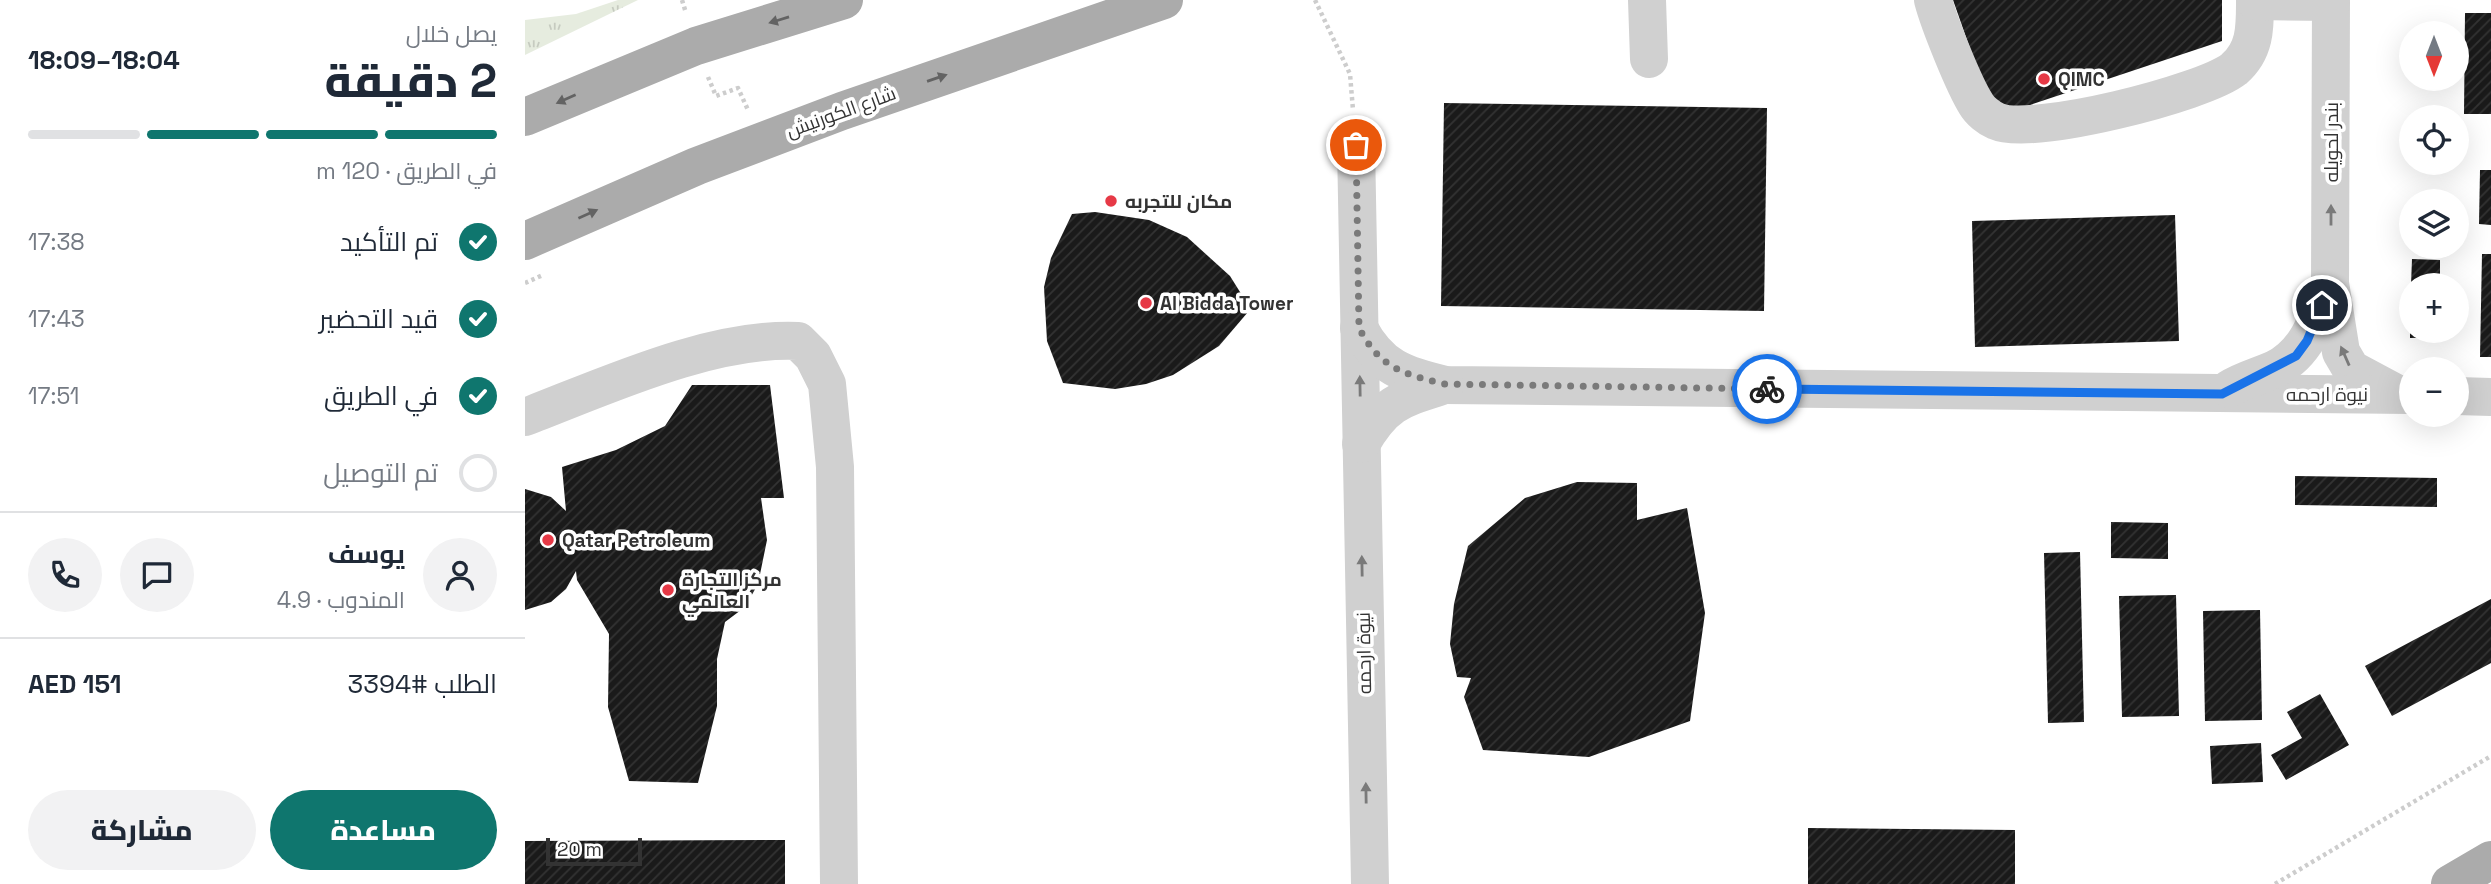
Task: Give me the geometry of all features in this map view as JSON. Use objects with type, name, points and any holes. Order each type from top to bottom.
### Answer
[{"type":"main road","points":[[525,117],[696,46],[844,0]]},
{"type":"main road","name":"شارع الكورنيش","points":[[525,241],[697,166],[842,111],[1164,0]]},
{"type":"main road","points":[[2450,884],[2491,859]]},
{"type":"street","points":[[1647,0],[1649,59]]},
{"type":"street","points":[[1933,0],[1976,105],[1998,122],[2016,125],[2044,124],[2115,111],[2206,83],[2234,69],[2252,46],[2255,0],[2331,1]]},
{"type":"street","name":"بندر لحويله","points":[[2330,284],[2331,1]]},
{"type":"street","name":"نيوة ارحمه","points":[[1356,145],[1366,876]]},
{"type":"street","points":[[2222,394],[2296,356],[2307,341],[2330,284]]},
{"type":"street","points":[[2330,284],[2344,362],[2362,377],[2399,392]]},
{"type":"street","name":"نيوة ارحمه","points":[[1359,328],[1368,345],[1386,364],[1412,376],[1445,384],[2399,394]]},
{"type":"street","points":[[525,417],[652,369],[766,340],[799,341],[813,356],[827,384],[835,467],[839,884]]},
{"type":"street","name":"نيوة ارحمه","points":[[1361,444],[1384,409],[1399,399],[1445,384]]},
{"type":"street","points":[[2469,396],[2491,397]]},
{"type":"path","points":[[1315,0],[1350,74],[1356,145]]},
{"type":"path","points":[[2275,884],[2491,756]]},
{"type":"green space","points":[[618,0],[638,0],[525,55],[525,20],[576,14]]},
{"type":"building","name":"QIMC","points":[[1953,0],[2222,0],[2222,41],[1994,117]]},
{"type":"building","points":[[2465,13],[2491,13],[2491,114],[2469,114],[2469,105],[2464,105],[2464,91],[2469,91],[2469,21],[2465,21]]},
{"type":"building","points":[[1444,103],[1767,108],[1764,311],[1441,306]]},
{"type":"building","points":[[2480,170],[2491,170],[2491,225],[2479,224]]},
{"type":"building","name":"Al Bidda Tower","points":[[1095,212],[1149,220],[1187,237],[1230,276],[1250,308],[1248,312],[1219,346],[1173,375],[1146,384],[1115,389],[1063,383],[1047,341],[1044,287],[1051,258],[1072,214]]},
{"type":"building","points":[[2175,215],[2179,341],[1975,347],[1972,221]]},
{"type":"building","points":[[2482,254],[2491,254],[2491,357],[2480,357]]},
{"type":"building","points":[[2412,259],[2440,260],[2440,273],[2411,273]]},
{"type":"building","name":"مركز التجارة العالمي","points":[[692,385],[770,385],[784,498],[761,498],[767,540],[758,584],[745,607],[725,622],[717,659],[717,706],[698,783],[629,781],[608,707],[609,634],[577,580],[576,571],[566,589],[551,602],[525,610],[525,489],[551,497],[566,511],[562,467],[616,450],[665,426]]},
{"type":"building","points":[[2295,476],[2437,478],[2437,507],[2295,505]]},
{"type":"building","points":[[1577,482],[1637,483],[1637,520],[1687,508],[1705,613],[1690,721],[1589,757],[1483,750],[1464,697],[1471,678],[1457,677],[1450,644],[1454,604],[1468,546],[1525,498]]},
{"type":"building","points":[[2111,522],[2168,523],[2168,559],[2111,558]]},
{"type":"building","points":[[2080,552],[2084,722],[2048,723],[2044,553]]},
{"type":"building","points":[[2176,595],[2179,716],[2122,717],[2119,596]]},
{"type":"building","points":[[2491,599],[2491,663],[2392,716],[2365,666]]},
{"type":"building","points":[[2260,610],[2262,720],[2205,721],[2203,611]]},
{"type":"building","points":[[2320,694],[2349,745],[2286,780],[2271,755],[2302,738],[2287,712]]},
{"type":"building","points":[[2261,743],[2263,782],[2212,784],[2210,746]]},
{"type":"building","points":[[1808,828],[2015,830],[2015,884],[1808,884]]},
{"type":"building","points":[[785,840],[785,884],[525,884],[525,841]]},
{"type":"way so far","points":[[1356,145],[1359,328],[1368,345],[1386,364],[1412,376],[1445,384],[1767,389]]},
{"type":"place","name":"QIMC","points":[[2044,79]]},
{"type":"place","name":"مكان للتجربه","points":[[1111,201]]},
{"type":"place","name":"Al Bidda Tower","points":[[1146,303]]},
{"type":"place","name":"Qatar Petroleum","points":[[548,540]]},
{"type":"place","name":"مركز التجارة العالمي","points":[[668,590]]},
{"type":"route","points":[[1767,389],[2222,394],[2236,384],[2276,369],[2296,356],[2307,341],[2322,305]]}]
